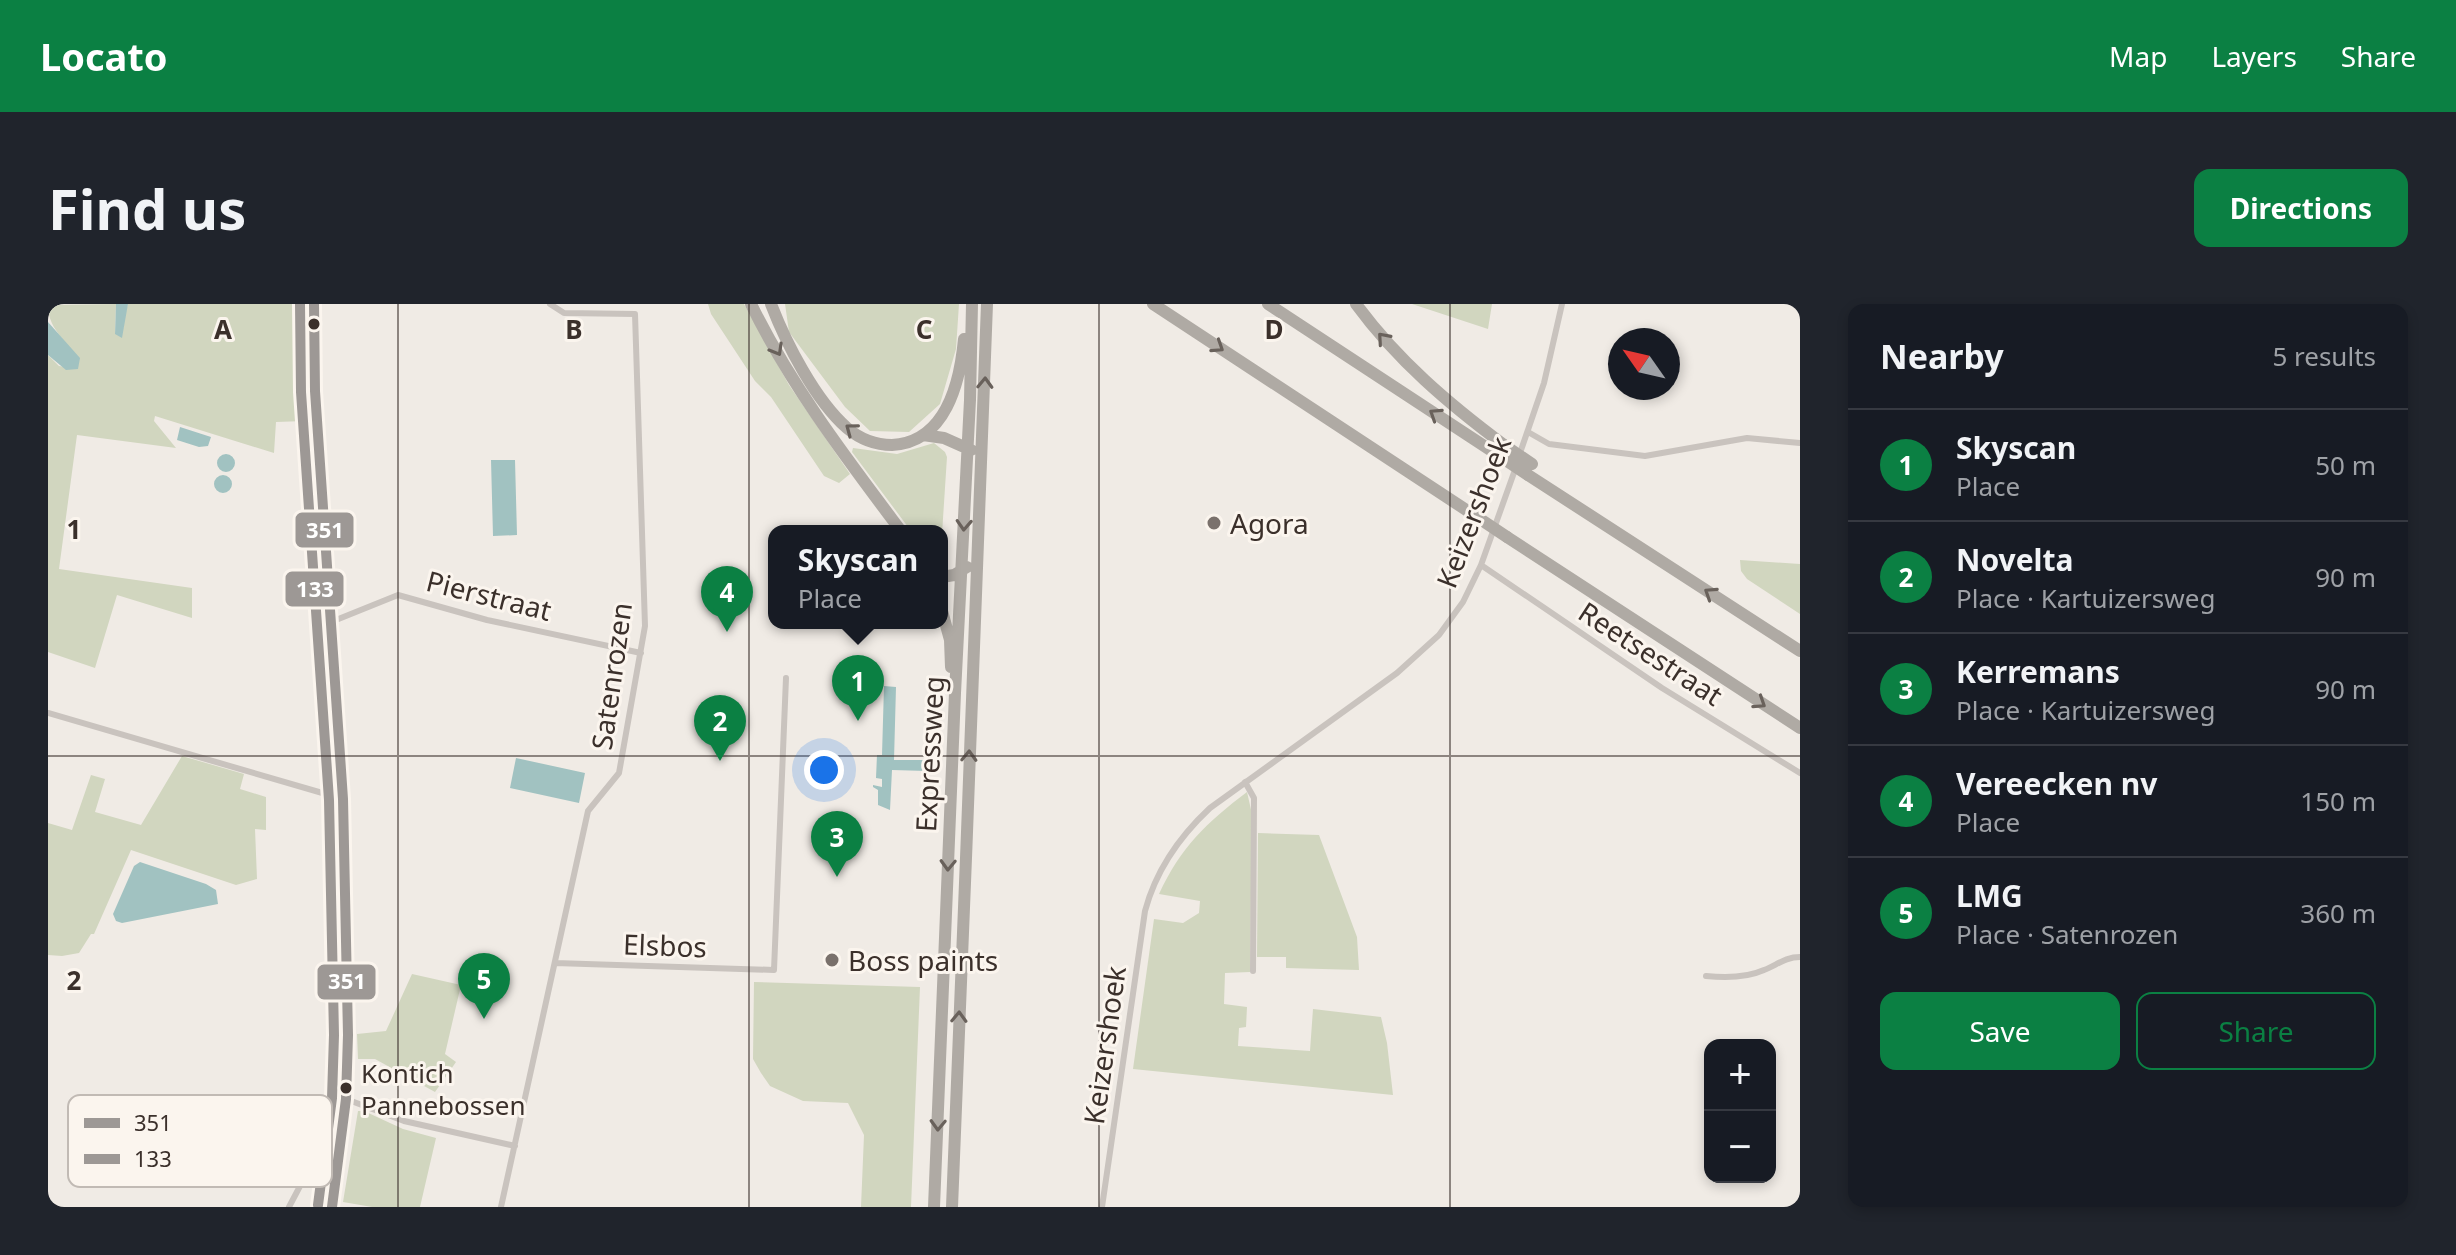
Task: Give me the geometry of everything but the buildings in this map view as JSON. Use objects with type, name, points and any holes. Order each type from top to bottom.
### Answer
[{"type":"highway","points":[[751,304],[796,383],[897,525]]},
{"type":"highway","points":[[771,304],[780,328],[821,396],[849,429],[867,440],[888,445],[911,441],[923,435],[947,409],[957,383],[970,304]]},
{"type":"highway","name":"Expressweg","points":[[934,1207],[968,447],[970,304]]},
{"type":"highway","name":"Expressweg","points":[[952,1207],[980,554],[987,304]]},
{"type":"highway","points":[[1153,304],[1800,728]]},
{"type":"highway","points":[[1268,304],[1530,469],[1549,489],[1800,651]]},
{"type":"highway","points":[[1356,304],[1417,374],[1502,451]]},
{"type":"highway","points":[[923,435],[944,438],[968,447],[982,460]]},
{"type":"highway","points":[[948,575],[962,571],[980,554]]},
{"type":"highway","points":[[947,629],[955,693]]},
{"type":"street","points":[[314,304],[315,391],[343,799],[348,1035],[346,1099],[332,1207]]},
{"type":"street","name":"Satenrozen","points":[[501,1207],[589,807],[614,783],[619,773],[646,621],[635,314],[564,313],[550,304]]},
{"type":"street","name":"Keizershoek","points":[[1102,1207],[1145,911],[1152,888],[1173,850],[1196,821],[1397,673],[1425,650],[1458,609],[1481,565],[1528,432],[1552,353],[1562,304]]},
{"type":"street","points":[[1528,432],[1549,444],[1645,456],[1747,438],[1800,443]]},
{"type":"street","name":"Reetsestraat","points":[[1481,565],[1640,674],[1800,773]]},
{"type":"street","name":"Pierstraat","points":[[331,622],[398,595],[487,620],[641,653]]},
{"type":"street","name":"Elsbos","points":[[555,963],[774,970],[786,678]]},
{"type":"street","points":[[48,713],[343,799]]},
{"type":"street","points":[[1245,782],[1254,798],[1253,971]]},
{"type":"street","points":[[1706,976],[1721,978],[1754,973],[1786,959],[1800,957]]},
{"type":"street","points":[[346,1099],[404,1121],[515,1146]]},
{"type":"street","points":[[332,1126],[346,1099]]},
{"type":"street","points":[[289,1207],[300,1187]]},
{"type":"green space","points":[[116,304],[115,334],[124,327],[128,304],[306,304],[305,421],[276,422],[274,453],[155,416],[154,421],[176,448],[77,435],[59,569],[192,588],[192,618],[117,595],[95,668],[48,652],[48,355],[59,366],[78,369],[71,350],[52,323],[48,305]]},
{"type":"green space","points":[[708,304],[744,304],[789,385],[850,474],[839,483],[824,476],[771,397],[755,381],[711,314]]},
{"type":"green space","points":[[785,304],[959,304],[956,349],[940,404],[909,432],[870,431],[845,407],[789,332]]},
{"type":"green space","points":[[1412,304],[1492,304],[1488,329]]},
{"type":"green space","points":[[934,443],[945,452],[943,525],[907,525],[852,452],[853,448],[897,454]]},
{"type":"green space","points":[[1740,560],[1800,564],[1800,614],[1747,579],[1741,571]]},
{"type":"green space","points":[[182,756],[244,774],[240,789],[266,797],[266,830],[255,829],[257,879],[236,885],[131,850],[94,934],[79,953],[48,955],[48,823],[72,830],[91,775],[105,779],[95,812],[141,825]]},
{"type":"green space","points":[[1247,792],[1252,814],[1250,972],[1225,973],[1224,1004],[1247,1007],[1246,1027],[1239,1028],[1238,1046],[1310,1051],[1313,1009],[1381,1017],[1393,1095],[1133,1069],[1154,919],[1183,923],[1199,913],[1200,901],[1159,894],[1176,863],[1196,837]]},
{"type":"green space","points":[[1258,833],[1319,835],[1357,937],[1359,970],[1286,968],[1286,957],[1257,957]]},
{"type":"green space","points":[[412,974],[461,985],[445,1054],[456,1062],[435,1092],[375,1059],[358,1059],[357,1034],[386,1031]]},
{"type":"green space","points":[[754,982],[920,987],[911,1207],[861,1207],[864,1135],[848,1103],[803,1101],[770,1086],[753,1059]]},
{"type":"green space","points":[[358,1111],[436,1138],[420,1207],[372,1207],[343,1202]]},
{"type":"water","points":[[116,304],[128,304],[122,338],[115,334]]},
{"type":"water","points":[[48,322],[80,358],[78,369],[66,370],[48,355]]},
{"type":"water","points":[[180,427],[211,437],[208,446],[199,447],[177,440]]},
{"type":"water","points":[[222,454],[230,454],[235,463],[233,470],[222,472],[217,467],[217,459]]},
{"type":"water","points":[[491,460],[515,460],[517,535],[493,536]]},
{"type":"water","points":[[219,475],[227,475],[232,484],[230,491],[219,493],[214,488],[214,480]]},
{"type":"water","points":[[884,686],[896,687],[894,760],[927,760],[927,771],[892,770],[890,810],[878,805],[878,790],[873,787],[882,787],[882,779],[876,778],[877,755],[882,755]]},
{"type":"water","points":[[516,758],[585,773],[579,803],[510,788]]},
{"type":"water","points":[[140,862],[206,884],[216,890],[218,904],[122,923],[116,921],[113,914],[134,866]]},
{"type":"transit line","name":"133","points":[[300,304],[301,392],[329,800],[334,1035],[332,1098]]},
{"type":"transit line","name":"351","points":[[314,304],[315,391],[343,799],[348,1035],[346,1099],[332,1207]]},
{"type":"transit line","name":"133","points":[[318,1205],[320,1187]]},
{"type":"place","name":"Agora","points":[[1214,523]]},
{"type":"place","name":"Vereecken nv","points":[[727,632]]},
{"type":"place","name":"Skyscan","points":[[858,721]]},
{"type":"place","name":"Novelta","points":[[720,761]]},
{"type":"place","name":"Kerremans","points":[[837,877]]},
{"type":"place","name":"Boss paints","points":[[832,960]]},
{"type":"place","name":"LMG","points":[[484,1019]]},
{"type":"place","name":"Kontich Pannebossen","points":[[346,1088]]}]
